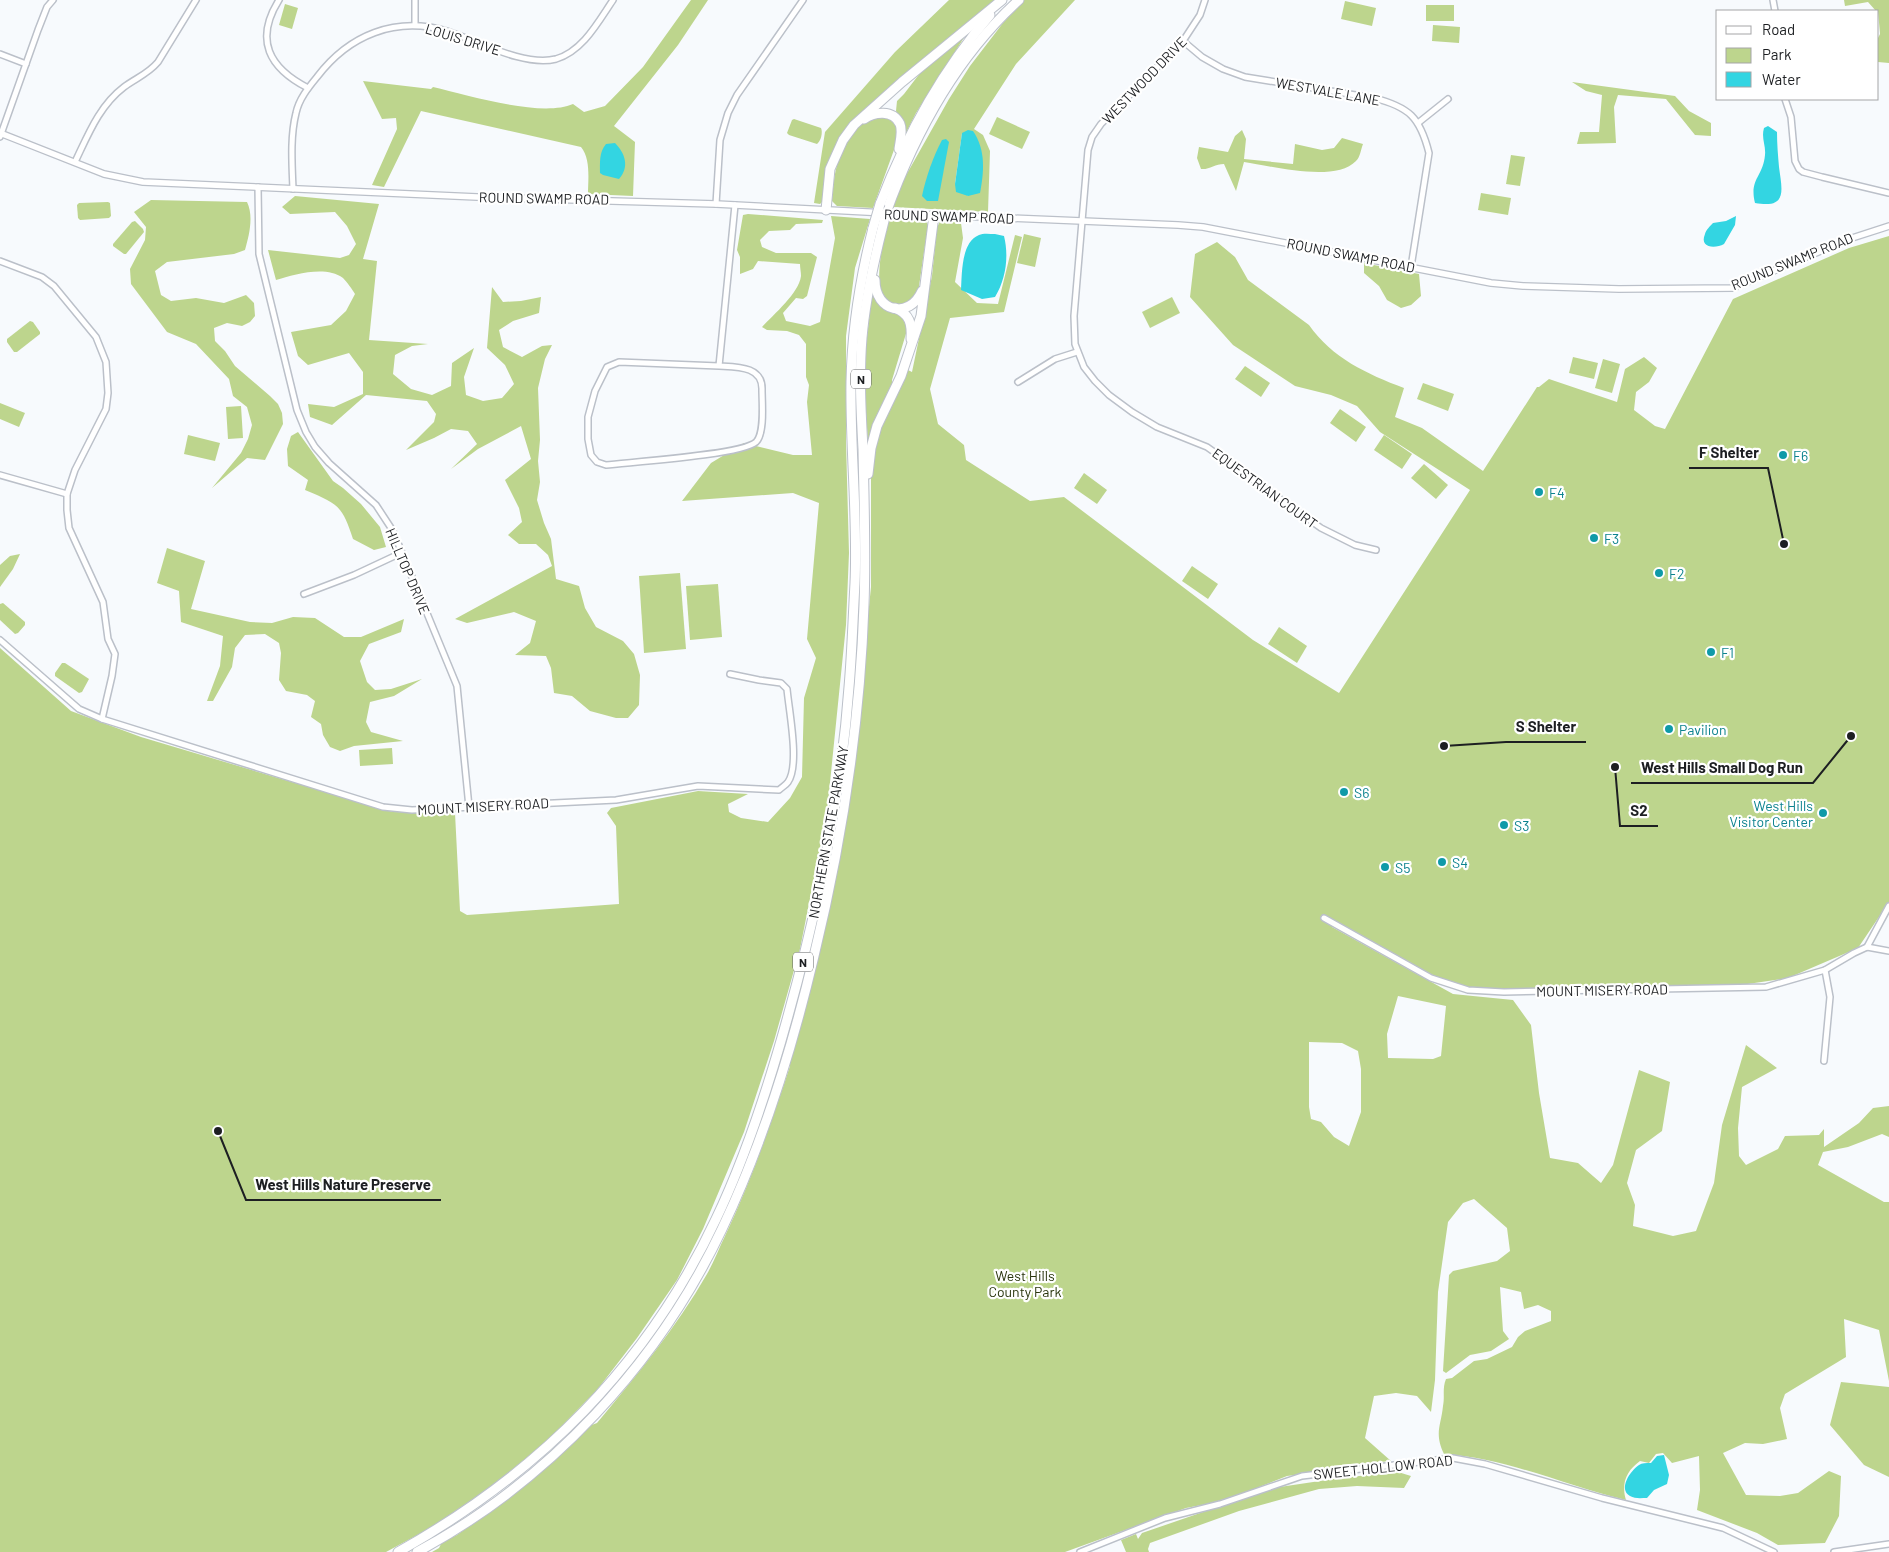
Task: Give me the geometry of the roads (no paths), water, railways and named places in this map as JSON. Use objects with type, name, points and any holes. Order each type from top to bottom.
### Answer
[{"type":"highway","name":"NORTHERN STATE PARKWAY","points":[[417,1552],[470,1520],[518,1485],[562,1447],[644,1357],[667,1325],[709,1255],[735,1200],[772,1103],[797,1022],[831,881],[844,805],[858,696],[864,614],[865,531],[861,399],[862,343],[867,296],[878,243],[877,228],[880,204],[893,169],[920,114],[948,69],[973,35],[1003,0]]},
{"type":"highway","points":[[826,210],[830,169],[843,140],[854,125],[902,82],[1003,0]]},
{"type":"highway","name":"NORTHERN STATE PARKWAY","points":[[398,1552],[434,1532],[493,1492],[532,1461],[572,1425],[609,1384],[642,1343],[672,1300],[696,1260],[723,1204],[750,1137],[774,1066],[807,949],[822,882],[840,770],[850,688],[855,577],[855,478],[851,386],[853,342],[863,268],[877,228],[922,129],[974,49],[1005,12],[1019,0]]},
{"type":"highway","points":[[826,210],[833,169],[839,154],[856,127],[870,115],[888,113],[900,124],[901,136],[893,169]]},
{"type":"highway","points":[[865,531],[869,466],[874,438],[909,354],[921,316],[934,215]]},
{"type":"highway","points":[[878,243],[875,289],[883,303],[904,313],[912,324],[909,354]]},
{"type":"highway","points":[[895,308],[908,307],[915,302],[921,293],[927,274]]},
{"type":"street","points":[[0,134],[47,7],[53,0]]},
{"type":"street","points":[[74,162],[106,104],[124,87],[151,71],[196,0]]},
{"type":"street","points":[[279,0],[268,24],[269,50],[282,71],[293,80],[308,88]]},
{"type":"street","points":[[415,0],[415,25]]},
{"type":"street","name":"LOUIS DRIVE","points":[[293,189],[294,126],[300,100],[330,60],[347,46],[363,37],[382,30],[415,25],[447,31],[530,61],[545,61],[566,54],[584,41],[613,0]]},
{"type":"street","points":[[716,204],[720,140],[728,113],[737,95],[803,0]]},
{"type":"street","name":"WESTWOOD DRIVE","points":[[1082,221],[1088,150],[1092,137],[1101,124],[1183,41],[1200,15],[1205,0]]},
{"type":"street","name":"WESTVALE LANE","points":[[1183,41],[1202,57],[1214,64],[1245,77],[1374,98],[1392,103],[1408,112],[1418,122]]},
{"type":"street","points":[[0,54],[26,64]]},
{"type":"street","points":[[1411,267],[1429,153],[1426,140],[1418,122],[1448,99]]},
{"type":"street","points":[[1785,100],[1791,117],[1795,161],[1799,169],[1803,172],[1889,193]]},
{"type":"street","name":"ROUND SWAMP ROAD","points":[[0,134],[104,174],[143,182],[490,197],[716,204],[1203,227],[1506,285],[1619,289],[1733,288],[1855,237],[1889,226]]},
{"type":"street","name":"HILLTOP DRIVE","points":[[258,187],[258,236],[262,271],[296,405],[306,432],[329,464],[376,506],[393,532],[457,686],[469,807]]},
{"type":"street","points":[[719,366],[734,205]]},
{"type":"street","name":"EQUESTRIAN COURT","points":[[1082,221],[1074,316],[1075,344],[1084,367],[1094,381],[1132,412],[1157,427],[1208,447],[1321,528],[1355,545],[1376,550]]},
{"type":"street","points":[[0,261],[42,277],[54,286],[96,337],[106,362],[108,393],[106,409],[75,470],[67,494],[69,528],[103,602],[108,639],[115,654],[102,718]]},
{"type":"street","points":[[1018,382],[1055,359],[1077,352]]},
{"type":"street","points":[[619,362],[719,366],[745,368],[757,374],[762,384],[761,433],[756,442],[742,449],[606,465],[597,462],[591,455],[588,439],[588,417],[596,391],[607,367],[619,362]]},
{"type":"street","points":[[0,475],[67,494]]},
{"type":"street","points":[[304,594],[354,575],[402,553]]},
{"type":"street","name":"MOUNT MISERY ROAD","points":[[0,640],[79,709],[102,718],[383,807],[427,811],[469,807],[616,800],[698,786],[779,790],[788,783],[793,771],[794,758],[787,689],[781,683],[730,674]]},
{"type":"street","points":[[1889,906],[1868,948],[1889,951]]},
{"type":"street","name":"MOUNT MISERY ROAD","points":[[1324,918],[1431,978],[1468,990],[1504,992],[1766,986],[1825,970],[1854,953],[1868,948]]},
{"type":"street","points":[[1824,1061],[1830,997],[1825,970]]},
{"type":"street","name":"SWEET HOLLOW ROAD","points":[[1080,1552],[1165,1518],[1220,1504],[1302,1476],[1453,1458],[1485,1464],[1602,1498],[1724,1528],[1774,1552]]},
{"type":"street","points":[[1834,1552],[1889,1544]]},
{"type":"water","points":[[1768,126],[1777,132],[1781,183],[1780,196],[1773,203],[1755,203],[1755,183],[1764,162],[1763,132],[1764,128]]},
{"type":"water","points":[[968,130],[973,131],[977,138],[982,153],[983,169],[980,193],[968,196],[956,192],[955,184],[962,133]]},
{"type":"water","points":[[946,139],[949,142],[938,201],[927,201],[922,196],[928,174],[942,140]]},
{"type":"water","points":[[615,143],[625,160],[624,170],[619,179],[600,173],[602,150],[606,144]]},
{"type":"water","points":[[1736,216],[1735,225],[1724,244],[1716,247],[1706,245],[1704,242],[1705,234],[1713,223],[1726,221]]},
{"type":"water","points":[[981,234],[1004,236],[1006,267],[1002,283],[995,297],[982,299],[961,290],[962,267],[966,251],[973,239]]},
{"type":"water","points":[[1664,1455],[1669,1475],[1667,1484],[1654,1490],[1647,1498],[1634,1498],[1630,1496],[1625,1489],[1629,1476],[1639,1465],[1651,1463],[1657,1456]]},
{"type":"place","name":"F6","points":[[1783,455]]},
{"type":"place","name":"F4","points":[[1539,492]]},
{"type":"place","name":"F3","points":[[1594,538]]},
{"type":"place","name":"F Shelter","points":[[1784,544]]},
{"type":"place","name":"F2","points":[[1659,573]]},
{"type":"place","name":"F1","points":[[1711,652]]},
{"type":"place","name":"Pavilion","points":[[1669,729]]},
{"type":"place","name":"West Hills Small Dog Run","points":[[1851,736]]},
{"type":"place","name":"S Shelter","points":[[1444,746]]},
{"type":"place","name":"S2","points":[[1615,767]]},
{"type":"place","name":"S6","points":[[1344,792]]},
{"type":"place","name":"West Hills Visitor Center","points":[[1823,813]]},
{"type":"place","name":"S3","points":[[1504,825]]},
{"type":"place","name":"S4","points":[[1442,862]]},
{"type":"place","name":"S5","points":[[1385,867]]},
{"type":"place","name":"West Hills Nature Preserve","points":[[218,1131]]},
{"type":"park label","name":"West Hills County Park","points":[[1025,1284]]}]
